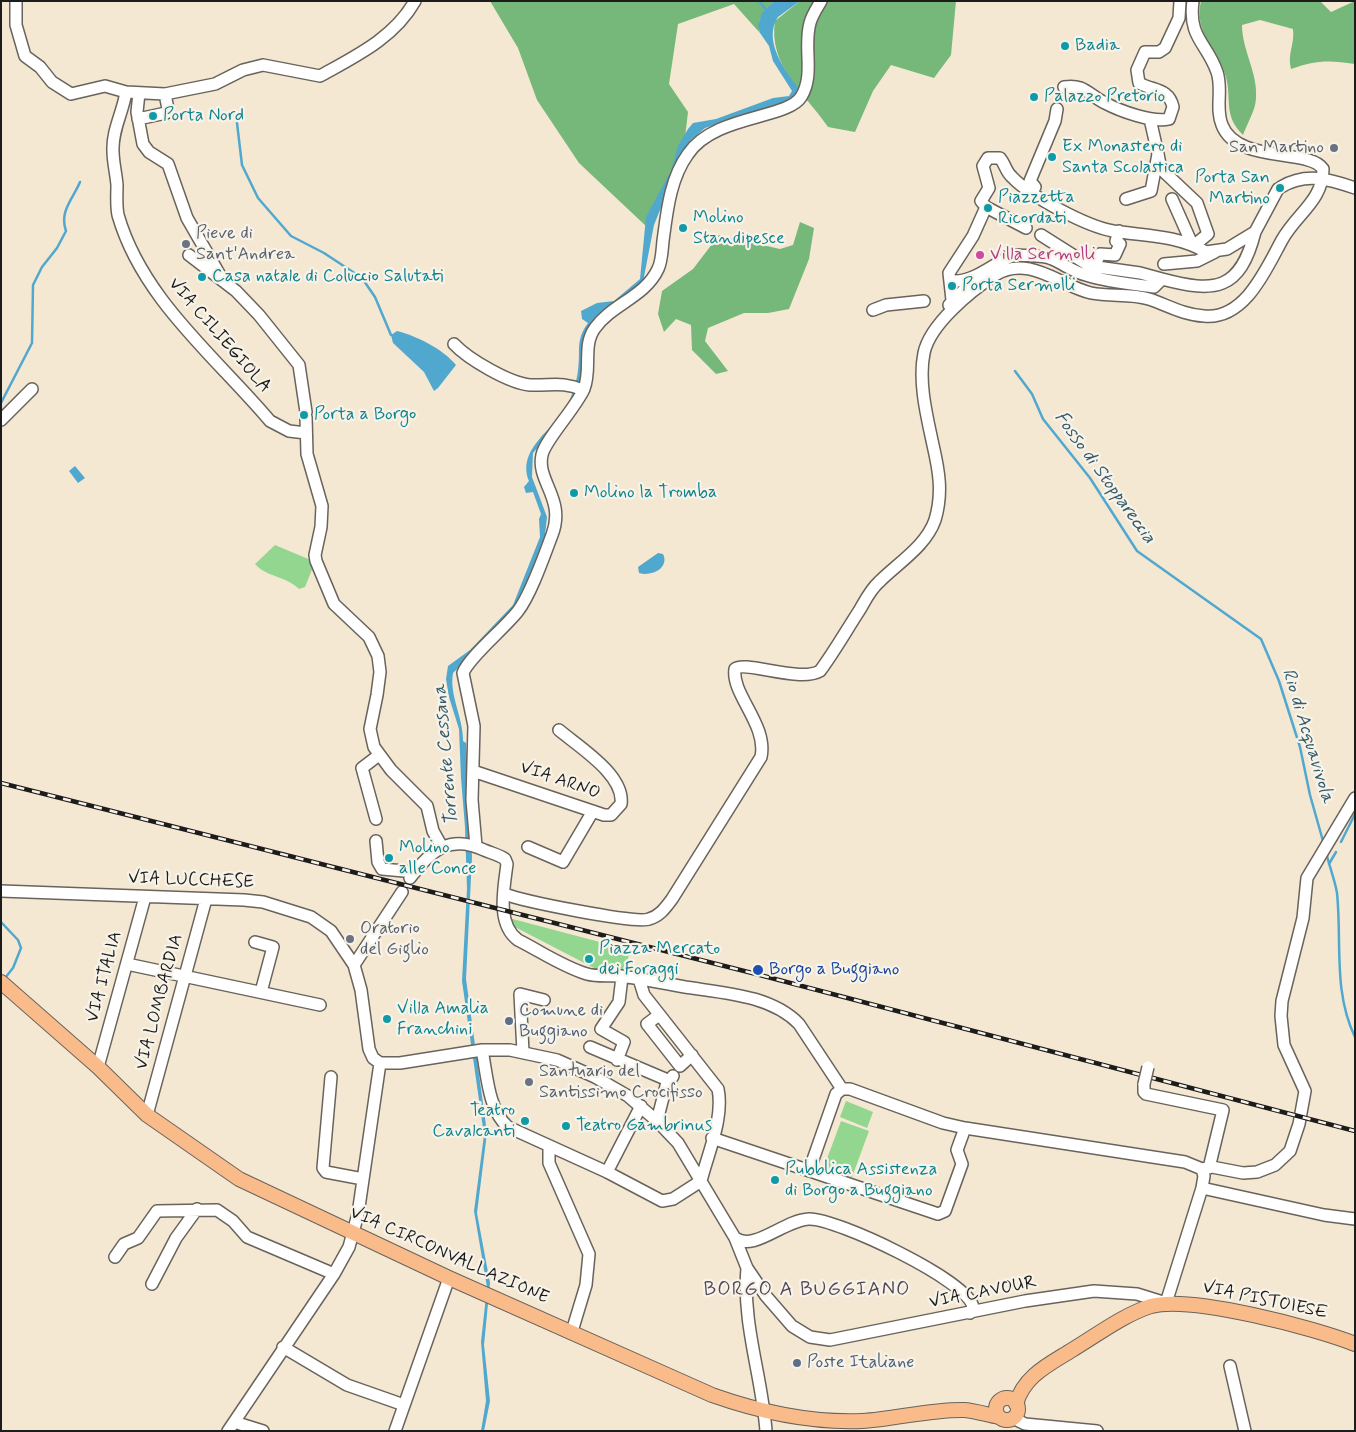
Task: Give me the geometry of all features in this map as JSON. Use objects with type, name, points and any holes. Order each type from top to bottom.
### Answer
[{"type":"main road","name":"VIA CIRCONVALLAZIONE","points":[[1,982],[98,1067],[148,1115],[238,1179],[353,1234],[712,1395],[802,1418],[842,1422],[965,1410],[1007,1415]]},
{"type":"main road","name":"VIA PISTOIESE","points":[[1166,1303],[1204,1306],[1315,1329],[1355,1344]]},
{"type":"main road","points":[[1007,1415],[1020,1381],[1126,1318],[1151,1306],[1166,1303]]},
{"type":"street","points":[[16,1],[16,25],[26,56],[52,82],[71,94],[105,86],[126,92],[165,94],[215,84],[243,70],[263,66],[320,76],[381,40],[406,17],[415,1]]},
{"type":"street","points":[[476,846],[472,800],[472,715],[464,687],[463,673],[467,665],[500,632],[520,608],[551,538],[557,509],[542,466],[542,456],[547,444],[576,404],[583,390],[588,374],[588,343],[594,329],[609,314],[647,286],[657,271],[661,261],[669,198],[684,161],[694,146],[714,131],[785,108],[798,101],[806,80],[810,23],[822,1]]},
{"type":"street","points":[[1064,87],[1082,87],[1109,105],[1155,120],[1171,116],[1172,103],[1168,96],[1161,90],[1139,83],[1136,70],[1145,52],[1163,51],[1165,48],[1179,18],[1180,1]]},
{"type":"street","points":[[952,280],[969,281],[1009,270],[1034,270],[1048,273],[1089,293],[1139,296],[1188,314],[1204,316],[1219,315],[1237,304],[1261,279],[1287,232],[1317,195],[1323,178],[1323,169],[1320,164],[1244,146],[1226,132],[1220,117],[1218,73],[1194,30],[1193,1]]},
{"type":"street","name":"VIA CILIEGIOLA","points":[[126,92],[124,106],[117,122],[113,151],[117,206],[121,224],[147,278],[166,306],[270,421],[289,431],[306,433]]},
{"type":"street","points":[[139,93],[138,119],[143,144],[149,152],[168,164],[182,205],[221,277]]},
{"type":"street","points":[[138,119],[166,114],[168,109],[165,94]]},
{"type":"street","points":[[1035,187],[1030,181],[1055,121],[1057,109]]},
{"type":"street","points":[[1155,120],[1161,169],[1197,203],[1208,234],[1194,245]]},
{"type":"street","points":[[1126,198],[1151,191],[1158,154]]},
{"type":"street","points":[[1026,228],[985,209],[981,201],[988,188],[983,170],[984,163],[992,156],[1000,158],[1012,178],[1038,198],[1096,226],[1119,231],[1156,235],[1194,245],[1206,252],[1215,252]]},
{"type":"street","points":[[1041,235],[1078,260],[1094,267],[1140,273],[1197,287],[1227,282],[1245,259],[1255,232],[1280,188],[1300,179],[1323,178],[1355,188]]},
{"type":"street","points":[[1172,199],[1194,245]]},
{"type":"street","points":[[952,300],[950,272],[973,236],[985,209]]},
{"type":"street","points":[[1094,267],[1100,254],[1115,255],[1120,244],[1116,241],[1119,231]]},
{"type":"street","points":[[1164,264],[1197,261],[1215,252],[1227,249],[1255,232]]},
{"type":"street","points":[[189,255],[221,277],[260,315],[299,365],[306,415],[308,454],[322,506],[316,561],[334,604],[374,644],[379,661],[377,695],[370,729],[371,740],[379,755],[426,806],[433,830],[442,847]]},
{"type":"street","points":[[505,894],[607,916],[635,920],[652,918],[660,913],[672,899],[761,757],[761,738],[737,683],[734,669],[743,666],[796,675],[813,674],[820,671],[877,583],[930,531],[937,513],[941,478],[924,393],[923,359],[926,346],[940,323],[989,275],[1010,257],[1017,255],[1051,258],[1075,272],[1119,282],[1154,287],[1162,279]]},
{"type":"street","points":[[949,313],[947,310],[952,300],[969,281]]},
{"type":"street","points":[[873,310],[886,305],[924,301]]},
{"type":"street","points":[[454,344],[469,357],[518,382],[529,384],[559,383],[583,390]]},
{"type":"street","points":[[1,420],[32,389]]},
{"type":"street","name":"VIA ARNO","points":[[473,770],[593,811],[611,815],[621,804],[621,793],[616,782],[608,771],[559,730]]},
{"type":"street","points":[[376,820],[362,768],[379,755]]},
{"type":"street","points":[[810,1171],[836,1094],[842,1089],[850,1089],[943,1123],[965,1128],[1185,1162],[1206,1168],[1257,1172],[1275,1165],[1290,1151],[1299,1124],[1305,1091],[1284,1046],[1280,1016],[1303,918],[1307,878],[1355,798]]},
{"type":"street","points":[[528,847],[563,862],[593,811]]},
{"type":"street","points":[[376,841],[378,862],[382,869],[412,875],[422,862],[442,847],[454,842],[476,846],[506,859],[504,917],[505,925],[511,935],[585,974],[631,978],[747,997],[777,1009],[799,1024],[842,1089]]},
{"type":"street","name":"VIA LUCCHESE","points":[[1,891],[263,902],[311,917],[331,931],[354,965],[361,990],[369,1049],[373,1058],[380,1063]]},
{"type":"street","points":[[354,965],[402,892]]},
{"type":"street","name":"VIA ITALIA","points":[[98,1067],[145,897]]},
{"type":"street","name":"VIA LOMBARDIA","points":[[148,1115],[206,899]]},
{"type":"street","points":[[256,942],[273,946],[261,992]]},
{"type":"street","points":[[127,964],[186,975],[320,1005]]},
{"type":"street","points":[[482,1050],[495,1107],[502,1122],[527,1137],[607,1172],[665,1201],[673,1199],[701,1181],[720,1104],[718,1089],[631,978]]},
{"type":"street","points":[[617,1060],[624,1042],[601,1030],[631,978]]},
{"type":"street","points":[[524,1052],[520,994],[544,1000]]},
{"type":"street","points":[[659,1015],[647,1024],[680,1066]]},
{"type":"street","points":[[590,1048],[670,1081]]},
{"type":"street","points":[[263,1431],[231,1426],[347,1253],[353,1234],[363,1179],[380,1063],[400,1063],[482,1050],[524,1052],[557,1060],[577,1068],[616,1089],[641,1106],[688,1155],[735,1238],[747,1268],[746,1306],[765,1410],[766,1431]]},
{"type":"street","points":[[657,1121],[666,1086],[680,1066],[692,1056]]},
{"type":"street","points":[[1148,1066],[1144,1084],[1144,1092],[1146,1094],[1223,1110],[1202,1188],[1166,1303]]},
{"type":"street","points":[[331,1077],[323,1168],[326,1172],[363,1179]]},
{"type":"street","points":[[607,1172],[641,1106]]},
{"type":"street","points":[[712,1138],[938,1214],[944,1211],[962,1164],[957,1150],[965,1128]]},
{"type":"street","points":[[549,1146],[549,1164],[589,1254],[586,1285],[573,1328]]},
{"type":"street","points":[[1202,1188],[1324,1215],[1355,1219]]},
{"type":"street","points":[[152,1284],[176,1238],[197,1209]]},
{"type":"street","points":[[115,1257],[124,1244],[138,1238],[157,1211],[217,1210],[233,1221],[246,1237],[334,1274]]},
{"type":"street","points":[[735,1238],[742,1242],[758,1240],[789,1223],[808,1219],[826,1222],[898,1251],[940,1277],[970,1299],[973,1307],[970,1313]]},
{"type":"street","name":"VIA CAVOUR","points":[[747,1268],[774,1307],[792,1326],[803,1334],[820,1340],[877,1332],[1025,1301],[1094,1291],[1138,1294],[1166,1303]]},
{"type":"street","points":[[395,1431],[450,1278]]},
{"type":"street","points":[[284,1347],[347,1385],[404,1405]]},
{"type":"street","points":[[1230,1366],[1245,1431]]},
{"type":"street","points":[[1007,1415],[1022,1423],[1097,1431]]},
{"type":"green space","points":[[490,1],[774,1],[760,19],[760,33],[734,4],[678,24],[669,84],[688,112],[684,146],[647,227],[579,163],[537,100],[518,48]]},
{"type":"green space","points":[[800,1],[956,1],[951,55],[934,78],[891,65],[873,91],[855,132],[828,127],[790,78],[777,52],[774,37],[775,21]]},
{"type":"green space","points":[[1201,1],[1320,1],[1331,12],[1355,1],[1355,64],[1323,62],[1291,69],[1293,29],[1260,20],[1242,25],[1244,43],[1256,89],[1255,107],[1243,135],[1230,114],[1228,86],[1223,67],[1208,41],[1201,23],[1199,13]]},
{"type":"green space","points":[[800,222],[814,228],[809,259],[789,309],[768,313],[744,313],[708,328],[705,341],[728,371],[716,374],[692,350],[691,325],[676,319],[664,332],[658,314],[662,291],[693,269],[719,235],[780,249],[793,245]]},
{"type":"green space","points":[[275,545],[313,561],[313,567],[305,587],[299,589],[288,581],[265,572],[255,564]]},
{"type":"green space","points":[[509,918],[630,950],[625,971],[596,969],[513,926]]},
{"type":"green space","points":[[846,1101],[873,1112],[867,1128],[840,1117]]},
{"type":"green space","points":[[841,1121],[869,1131],[852,1177],[824,1167]]},
{"type":"water","points":[[774,1],[800,1],[778,17],[774,26],[773,36],[778,56],[800,90],[791,101],[705,128],[691,140],[654,225],[643,282],[586,332],[582,346],[582,370],[577,395],[562,420],[533,453],[532,477],[547,517],[545,535],[523,594],[515,608],[493,634],[453,673],[454,698],[461,723],[463,741],[466,743],[472,857],[466,979],[487,1133],[477,1213],[490,1283],[484,1345],[490,1401],[484,1431],[481,1431],[486,1401],[481,1342],[487,1287],[474,1211],[484,1135],[462,981],[467,889],[465,827],[459,729],[449,697],[446,679],[448,666],[470,650],[513,605],[540,537],[539,519],[541,514],[533,492],[526,493],[524,487],[529,481],[526,469],[528,459],[539,439],[562,412],[573,391],[579,363],[581,335],[588,323],[582,319],[581,311],[597,303],[614,301],[640,279],[646,217],[671,171],[678,146],[688,129],[693,123],[716,119],[773,98],[789,96],[792,91],[773,61],[769,46],[760,33],[758,25],[762,13]]},
{"type":"water","points":[[397,331],[429,344],[451,359],[456,365],[434,391],[424,372],[393,343],[391,335]]},
{"type":"water","points":[[75,466],[85,478],[78,483],[69,471]]},
{"type":"water","points":[[658,553],[663,554],[664,563],[662,567],[649,574],[639,573],[638,567]]},
{"type":"waterway","points":[[759,1],[768,12]]},
{"type":"waterway","points":[[237,123],[242,165],[258,198],[291,236],[324,253],[362,278],[375,297],[391,335]]},
{"type":"waterway","points":[[1,403],[32,343],[33,285],[42,267],[57,248],[66,231],[64,217],[80,182]]},
{"type":"waterway","name":"Fosso di Stoppareccia","points":[[1015,371],[1032,394],[1043,419],[1090,478],[1137,551],[1261,639],[1279,681],[1300,747],[1310,795],[1323,841]]},
{"type":"waterway","points":[[1341,842],[1355,814]]},
{"type":"waterway","points":[[1329,864],[1336,852]]},
{"type":"waterway","name":"Rio di Acquavivola","points":[[1327,856],[1337,893],[1341,985],[1348,1020],[1355,1037]]},
{"type":"waterway","points":[[1,922],[18,940],[21,948],[13,968],[5,978]]},
{"type":"railway","points":[[1,783],[756,974],[1355,1131]]},
{"type":"place","name":"Badia","points":[[1065,46]]},
{"type":"place","name":"Palazzo Pretorio","points":[[1034,97]]},
{"type":"place","name":"Porta Nord","points":[[153,116]]},
{"type":"place","name":"San Martino","points":[[1334,148]]},
{"type":"place","name":"Ex Monastero di Santa Scolastica","points":[[1052,157]]},
{"type":"place","name":"Porta San Martino","points":[[1280,188]]},
{"type":"place","name":"Piazzetta Ricordati","points":[[988,208]]},
{"type":"place","name":"Molino Standipesce","points":[[683,228]]},
{"type":"place","name":"Pieve di Sant'Andrea","points":[[186,244]]},
{"type":"place","name":"Villa Sermolli","points":[[980,255]]},
{"type":"place","name":"Casa natale di Coluccio Salutati","points":[[202,277]]},
{"type":"place","name":"Porta Sermolli","points":[[952,286]]},
{"type":"place","name":"Porta a Borgo","points":[[304,415]]},
{"type":"place","name":"Molino la Tromba","points":[[574,493]]},
{"type":"place","name":"Molino alle Conce","points":[[389,858]]},
{"type":"place","name":"Oratorio del Giglio","points":[[350,939]]},
{"type":"place","name":"Piazza Mercato dei Foraggi","points":[[589,959]]},
{"type":"place","name":"Borgo a Buggiano","points":[[758,970]]},
{"type":"place","name":"Villa Amalia Franchini","points":[[387,1019]]},
{"type":"place","name":"Comune di Buggiano","points":[[509,1021]]},
{"type":"place","name":"Santuario del Santissimo Crocifisso","points":[[529,1082]]},
{"type":"place","name":"Teatro Cavalcanti","points":[[525,1121]]},
{"type":"place","name":"Teatro Gambrinus","points":[[566,1126]]},
{"type":"place","name":"Pubblica Assistenza di Borgo a Buggiano","points":[[775,1180]]},
{"type":"place","name":"Poste Italiane","points":[[797,1363]]},
{"type":"district","name":"BORGO A BUGGIANO","points":[[807,1291]]},
{"type":"water label","name":"Torrente Cessana","points":[[447,755]]}]
